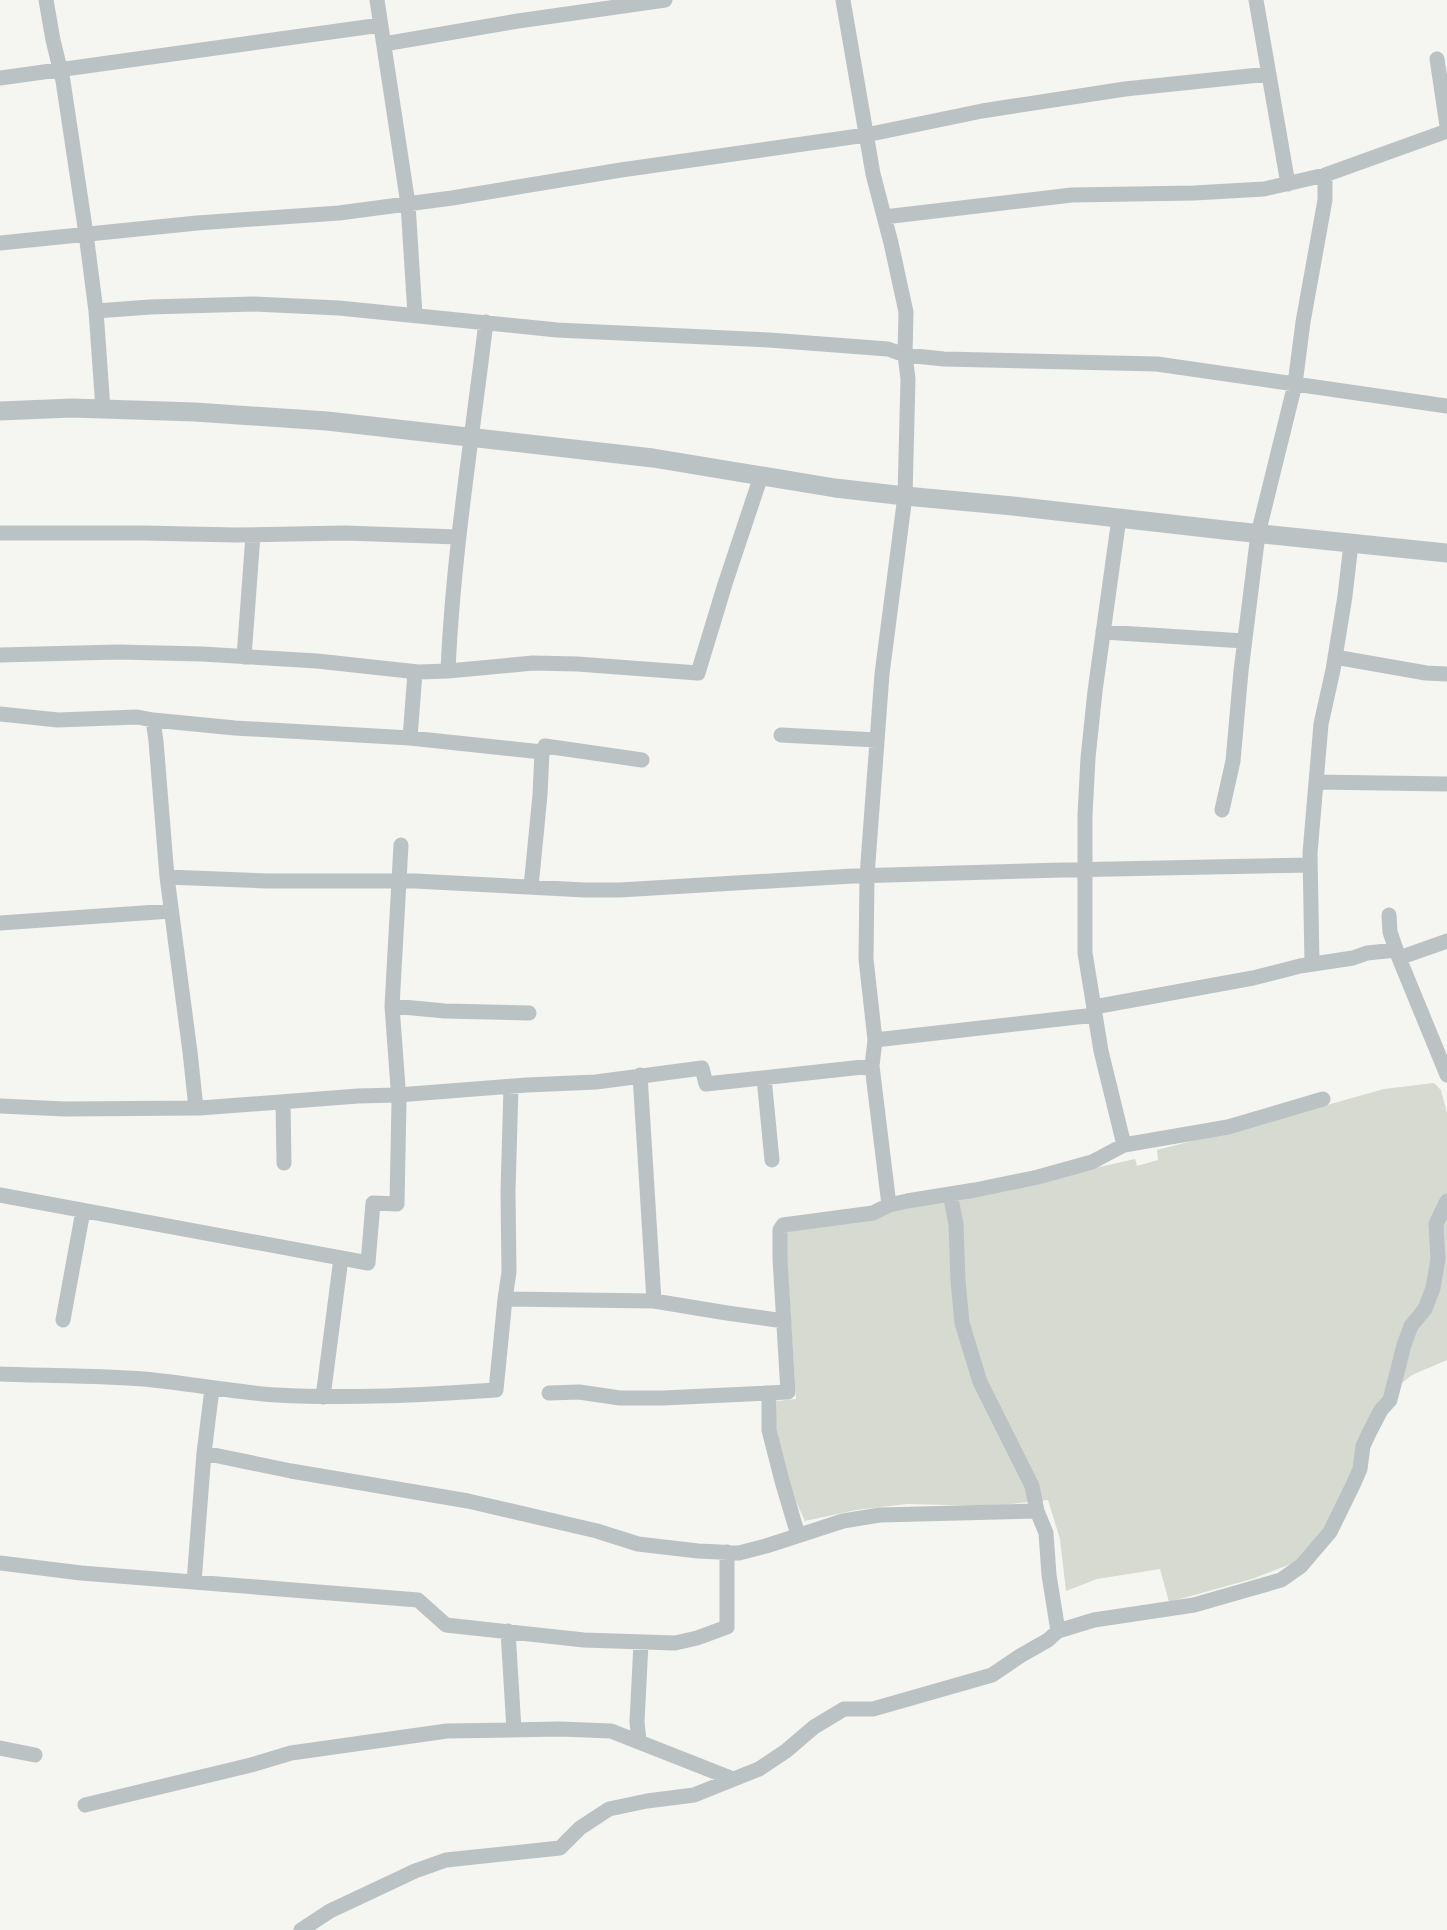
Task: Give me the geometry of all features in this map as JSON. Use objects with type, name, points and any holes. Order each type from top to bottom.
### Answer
[{"type":"street","points":[[46,0],[63,81],[86,234],[96,312],[103,409]]},
{"type":"street","points":[[377,0],[408,204],[415,316]]},
{"type":"street","points":[[384,44],[518,21],[665,0]]},
{"type":"street","points":[[843,0],[873,174],[906,312],[905,355],[908,378],[905,496],[882,674],[867,876],[866,959],[875,1040],[872,1066],[889,1205]]},
{"type":"street","points":[[1256,0],[1288,184]]},
{"type":"street","points":[[0,78],[381,25]]},
{"type":"street","points":[[1437,59],[1447,126]]},
{"type":"street","points":[[0,243],[197,223],[338,214],[621,170],[866,135],[982,112],[1125,89],[1269,74]]},
{"type":"street","points":[[884,217],[1072,195],[1264,189],[1325,175],[1447,131]]},
{"type":"street","points":[[1222,810],[1233,761],[1244,641],[1258,534],[1296,384],[1303,322],[1325,200],[1325,175]]},
{"type":"street","points":[[96,312],[150,307],[253,304],[339,308],[557,330],[858,346],[888,349],[905,355],[944,359],[1157,364],[1447,406]]},
{"type":"street","points":[[448,671],[450,617],[458,537],[486,322]]},
{"type":"street","points":[[0,411],[72,408],[195,412],[318,420],[653,458],[761,476],[905,496],[1447,553]]},
{"type":"street","points":[[0,655],[118,652],[244,656],[317,661],[414,672],[448,671],[533,663],[577,664],[698,673],[761,476]]},
{"type":"street","points":[[1118,518],[1088,758],[1085,815],[1085,953],[1101,1051],[1124,1144]]},
{"type":"street","points":[[0,533],[253,535],[344,533],[458,537]]},
{"type":"street","points":[[244,656],[253,535]]},
{"type":"street","points":[[1312,964],[1310,865],[1321,724],[1335,658],[1351,544]]},
{"type":"street","points":[[1103,632],[1244,641]]},
{"type":"street","points":[[1335,658],[1426,673],[1447,674]]},
{"type":"street","points":[[410,738],[414,672]]},
{"type":"street","points":[[0,714],[58,720],[137,717],[235,728],[410,738],[542,752]]},
{"type":"street","points":[[153,720],[167,876],[196,1108]]},
{"type":"street","points":[[781,735],[877,740]]},
{"type":"street","points":[[531,887],[542,752],[545,746],[642,760]]},
{"type":"street","points":[[1316,782],[1447,784]]},
{"type":"street","points":[[0,1195],[368,1263],[373,1203],[397,1204],[398,1095],[392,1006],[401,845]]},
{"type":"street","points":[[167,876],[267,881],[399,881],[620,890],[867,876],[1086,869],[1310,865]]},
{"type":"street","points":[[0,923],[171,911]]},
{"type":"street","points":[[1388,915],[1390,932],[1397,954],[1447,1075]]},
{"type":"street","points":[[875,1040],[1095,1011],[1312,964],[1353,958],[1366,953],[1397,954],[1447,941]]},
{"type":"street","points":[[392,1006],[445,1011],[529,1013]]},
{"type":"street","points":[[0,1106],[65,1109],[196,1108],[511,1086],[596,1082],[702,1068],[706,1084],[872,1066]]},
{"type":"street","points":[[640,1075],[654,1300]]},
{"type":"street","points":[[764,1078],[772,1160]]},
{"type":"street","points":[[0,1374],[144,1379],[212,1388],[323,1397],[406,1397],[496,1390],[509,1272],[508,1192],[511,1086]]},
{"type":"street","points":[[549,1393],[579,1392],[620,1398],[654,1398],[788,1392],[780,1259],[781,1227],[873,1212],[889,1205],[1038,1177],[1092,1162],[1124,1144],[1228,1127],[1323,1099]]},
{"type":"street","points":[[283,1102],[284,1163]]},
{"type":"street","points":[[950,1194],[956,1224],[962,1323],[980,1382],[1032,1486],[1037,1510],[1046,1533],[1049,1575],[1058,1631]]},
{"type":"street","points":[[301,1930],[330,1911],[415,1871],[446,1860],[560,1848],[580,1828],[609,1810],[647,1801],[694,1795],[733,1780],[759,1769],[786,1751],[814,1727],[844,1709],[873,1709],[992,1675],[1048,1640],[1058,1631],[1094,1620],[1194,1605],[1280,1580],[1301,1566],[1330,1532],[1353,1485],[1360,1469],[1363,1446],[1381,1410],[1390,1400],[1411,1326],[1425,1309],[1433,1288],[1438,1259],[1436,1224],[1447,1201]]},
{"type":"street","points":[[63,1320],[84,1211]]},
{"type":"street","points":[[323,1397],[341,1258]]},
{"type":"street","points":[[505,1299],[654,1300],[784,1321]]},
{"type":"street","points":[[194,1582],[204,1453],[212,1388]]},
{"type":"street","points":[[769,1393],[769,1430],[798,1535]]},
{"type":"street","points":[[204,1453],[291,1471],[468,1500],[597,1531],[638,1544],[698,1551],[739,1553],[843,1520],[880,1515],[1037,1510]]},
{"type":"street","points":[[0,1563],[81,1573],[418,1600],[446,1625],[584,1640],[674,1643],[696,1638],[727,1627],[727,1552]]},
{"type":"street","points":[[508,1631],[514,1730]]},
{"type":"street","points":[[639,1741],[637,1722],[641,1642]]},
{"type":"street","points":[[84,1805],[242,1767],[291,1753],[447,1730],[560,1729],[611,1731],[733,1780]]},
{"type":"street","points":[[0,1748],[35,1755]]},
{"type":"shaded area","points":[[1434,1083],[1441,1090],[1447,1113],[1447,1360],[1412,1375],[1379,1401],[1354,1471],[1338,1506],[1312,1546],[1296,1562],[1252,1579],[1169,1602],[1160,1569],[1097,1579],[1066,1591],[1060,1539],[1048,1500],[991,1506],[907,1504],[856,1510],[805,1521],[792,1493],[775,1436],[777,1401],[796,1399],[785,1228],[1135,1159],[1137,1166],[1158,1160],[1157,1150],[1384,1089]]}]
